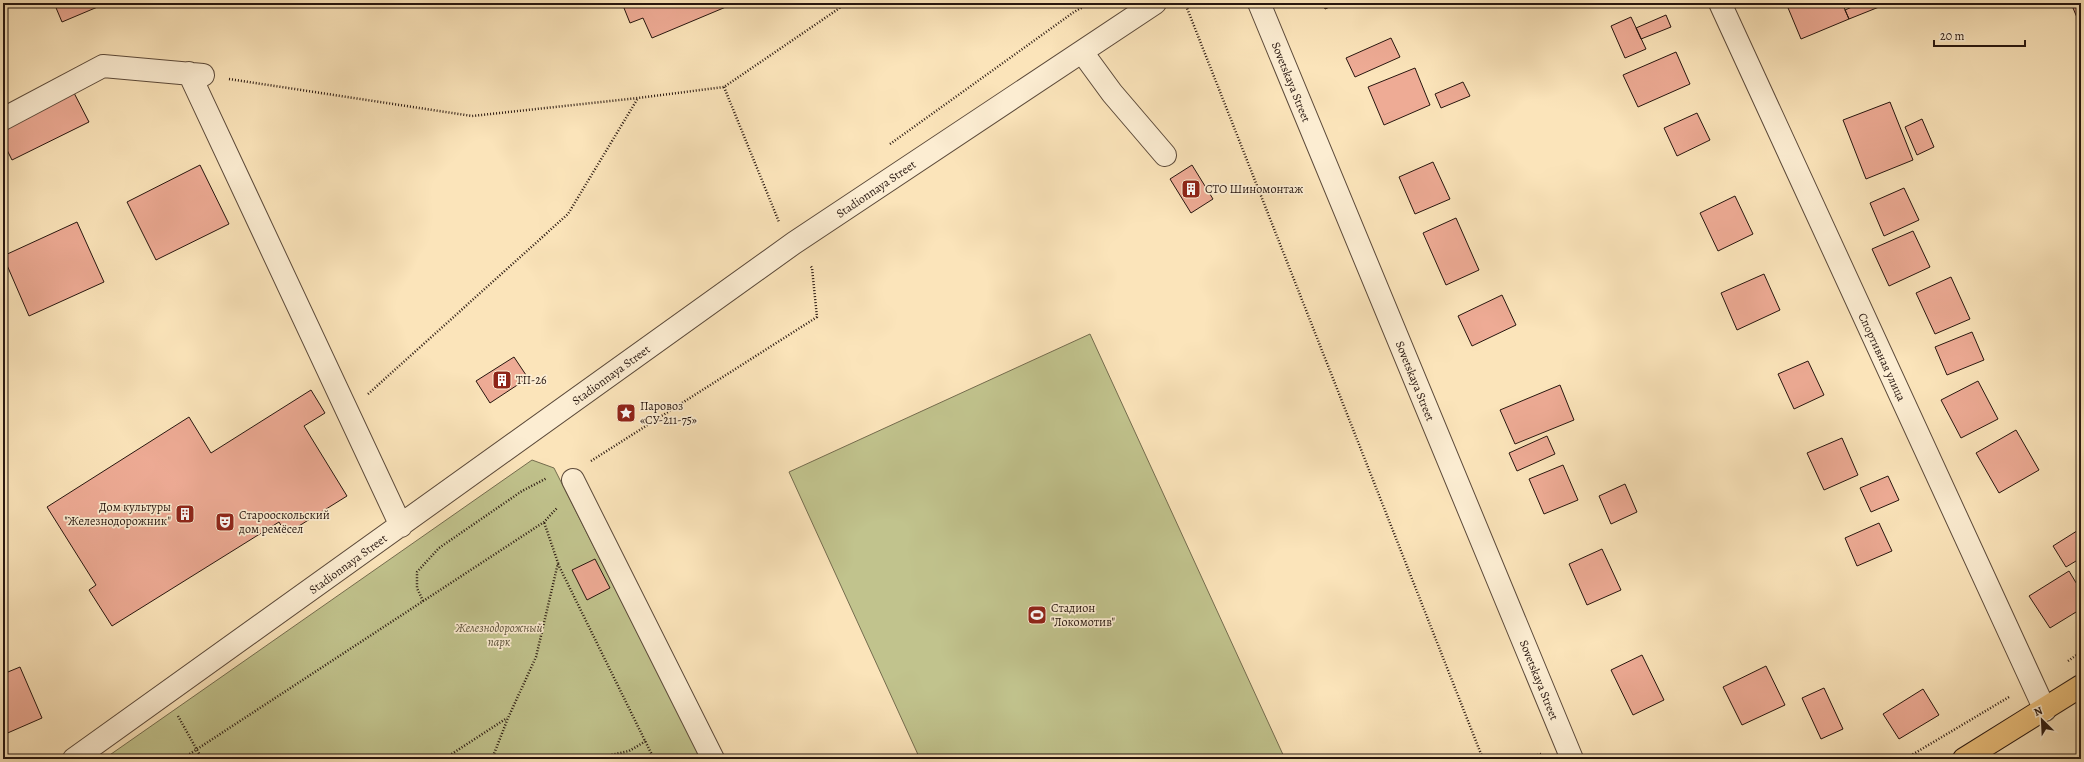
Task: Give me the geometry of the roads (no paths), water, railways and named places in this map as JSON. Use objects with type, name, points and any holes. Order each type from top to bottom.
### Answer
[{"type":"main road","points":[[1964,759],[2081,686]]},
{"type":"street","name":"Stadionnaya Street","points":[[74,759],[794,243],[1155,3]]},
{"type":"street","name":"Sovetskaya Street","points":[[1258,3],[1572,759]]},
{"type":"street","name":"Спортивная улица","points":[[1720,3],[2044,710]]},
{"type":"street","points":[[1082,52],[1112,93],[1164,155]]},
{"type":"street","points":[[3,119],[103,66],[196,74],[401,526]]},
{"type":"street","points":[[573,480],[712,759]]},
{"type":"place","name":"СТО Шиномонтаж","points":[[1191,189]]},
{"type":"place","name":"ТП-26","points":[[502,380]]},
{"type":"place","name":"Паровоз «СУ-211-75»","points":[[626,413]]},
{"type":"place","name":"Дом культуры \"Железнодорожник\"","points":[[185,514]]},
{"type":"place","name":"Старооскольский дом ремёсел","points":[[225,522]]},
{"type":"place","name":"Стадион \"Локомотив\"","points":[[1037,615]]},
{"type":"park label","name":"Железнодорожный парк","points":[[499,635]]}]
